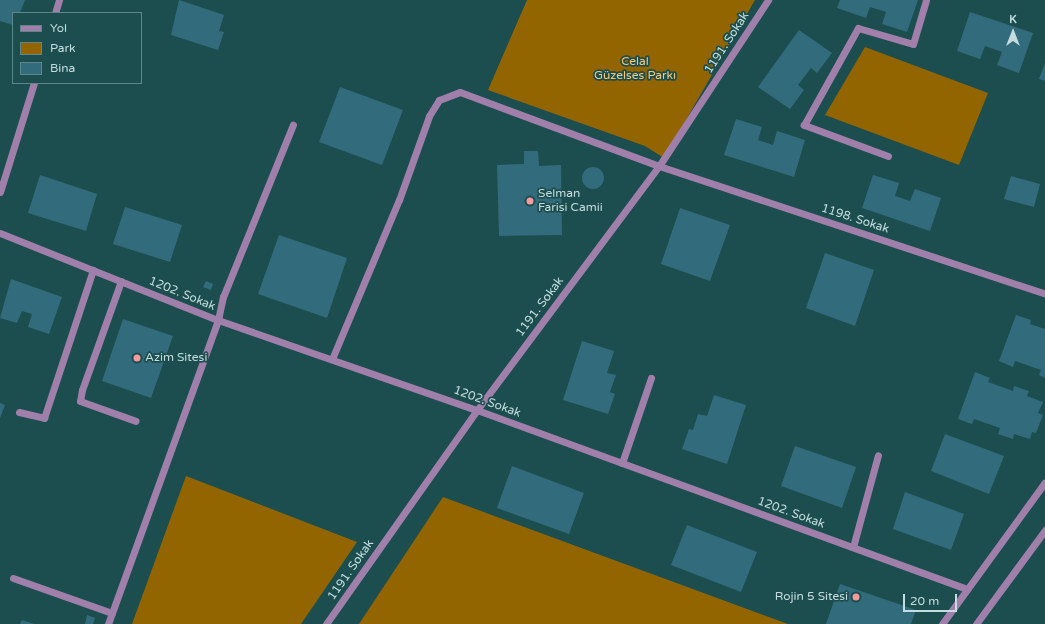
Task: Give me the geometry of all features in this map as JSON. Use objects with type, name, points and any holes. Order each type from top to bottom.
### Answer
[{"type":"street","points":[[55,12],[59,0]]},
{"type":"street","name":"1191. Sokak","points":[[326,624],[477,410],[659,166],[768,0]]},
{"type":"street","points":[[888,156],[804,125],[858,28],[913,44],[926,0]]},
{"type":"street","points":[[0,192],[34,84]]},
{"type":"street","name":"1198. Sokak","points":[[332,359],[399,200],[429,116],[439,100],[449,94],[460,92],[659,166],[1045,294]]},
{"type":"street","points":[[108,624],[218,320],[223,297],[293,125]]},
{"type":"street","name":"1202. Sokak","points":[[0,233],[218,320],[622,462],[967,589]]},
{"type":"street","points":[[19,412],[44,418],[93,270]]},
{"type":"street","points":[[121,281],[82,390],[80,400],[136,421]]},
{"type":"street","points":[[622,462],[651,378]]},
{"type":"street","points":[[853,547],[878,455]]},
{"type":"street","points":[[942,624],[1045,482]]},
{"type":"street","points":[[976,624],[1045,530]]},
{"type":"street","points":[[13,578],[112,613]]},
{"type":"green space","name":"Celal Güzelses Parkı","points":[[527,0],[755,0],[664,158],[645,146],[488,90]]},
{"type":"green space","points":[[865,47],[988,93],[959,165],[825,115]]},
{"type":"green space","points":[[186,476],[357,542],[301,624],[132,624]]},
{"type":"green space","points":[[443,497],[788,624],[359,624]]},
{"type":"building","points":[[0,0],[25,0],[20,12],[12,12],[12,25],[0,21]]},
{"type":"building","points":[[179,0],[224,15],[219,31],[224,32],[218,50],[171,35]]},
{"type":"building","points":[[840,0],[918,0],[907,32],[882,24],[886,12],[870,7],[866,18],[837,8]]},
{"type":"building","points":[[970,12],[1033,33],[1019,73],[997,65],[1002,52],[985,46],[980,59],[957,51]]},
{"type":"building","points":[[799,30],[832,53],[817,73],[811,68],[798,85],[804,90],[790,109],[758,87]]},
{"type":"building","points":[[1045,63],[1045,81],[1039,79]]},
{"type":"building","points":[[340,87],[403,110],[382,165],[319,142]]},
{"type":"building","points":[[736,119],[762,127],[758,140],[773,145],[777,131],[805,140],[794,177],[724,155]]},
{"type":"building","name":"Selman Farisi Camii","points":[[524,151],[538,151],[539,166],[561,165],[562,235],[499,236],[497,165],[524,164]]},
{"type":"building","points":[[593,167],[601,170],[604,178],[601,186],[593,189],[585,186],[582,178],[585,170]]},
{"type":"building","points":[[40,175],[97,194],[86,231],[28,213]]},
{"type":"building","points":[[873,175],[899,183],[895,196],[910,201],[915,189],[941,198],[930,231],[862,208]]},
{"type":"building","points":[[1011,176],[1040,184],[1034,207],[1004,199]]},
{"type":"building","points":[[125,207],[182,225],[170,262],[113,244]]},
{"type":"building","points":[[680,208],[730,225],[710,281],[661,264]]},
{"type":"building","points":[[279,235],[347,258],[327,318],[258,294]]},
{"type":"building","points":[[825,253],[874,270],[855,326],[806,308]]},
{"type":"building","points":[[11,279],[62,297],[49,334],[28,327],[32,314],[22,311],[17,323],[0,318]]},
{"type":"building","points":[[206,281],[213,284],[211,290],[203,287]]},
{"type":"building","points":[[1016,315],[1031,320],[1030,324],[1045,329],[1045,378],[1039,375],[1041,370],[1015,361],[1013,367],[999,361]]},
{"type":"building","name":"Azim Sitesi","points":[[123,319],[173,336],[151,398],[102,381]]},
{"type":"building","points":[[582,341],[614,351],[607,373],[616,375],[610,392],[615,394],[608,414],[563,400]]},
{"type":"building","points":[[975,372],[990,378],[988,382],[1013,391],[1014,386],[1029,391],[1027,396],[1043,402],[1038,413],[1043,415],[1036,433],[1032,432],[1030,439],[1014,434],[1013,439],[998,434],[1000,428],[974,419],[972,424],[958,419]]},
{"type":"building","points":[[714,395],[746,405],[727,464],[682,449],[689,429],[693,430],[698,414],[707,416]]},
{"type":"building","points":[[0,403],[5,405],[0,418]]},
{"type":"building","points":[[945,434],[1004,456],[989,494],[931,471]]},
{"type":"building","points":[[795,446],[856,467],[842,508],[781,486]]},
{"type":"building","points":[[512,466],[584,493],[569,534],[497,508]]},
{"type":"building","points":[[905,492],[964,514],[951,550],[893,529]]},
{"type":"building","points":[[687,525],[757,552],[741,592],[671,565]]},
{"type":"building","name":"Rojin 5 Sitesi","points":[[840,584],[916,610],[911,624],[826,624]]},
{"type":"building","points":[[87,615],[95,618],[93,624],[85,624]]},
{"type":"building","points":[[22,620],[34,624],[20,624]]},
{"type":"place","name":"Selman Farisi Camii","points":[[530,201]]},
{"type":"place","name":"Azim Sitesi","points":[[137,358]]},
{"type":"place","name":"Rojin 5 Sitesi","points":[[856,597]]}]
